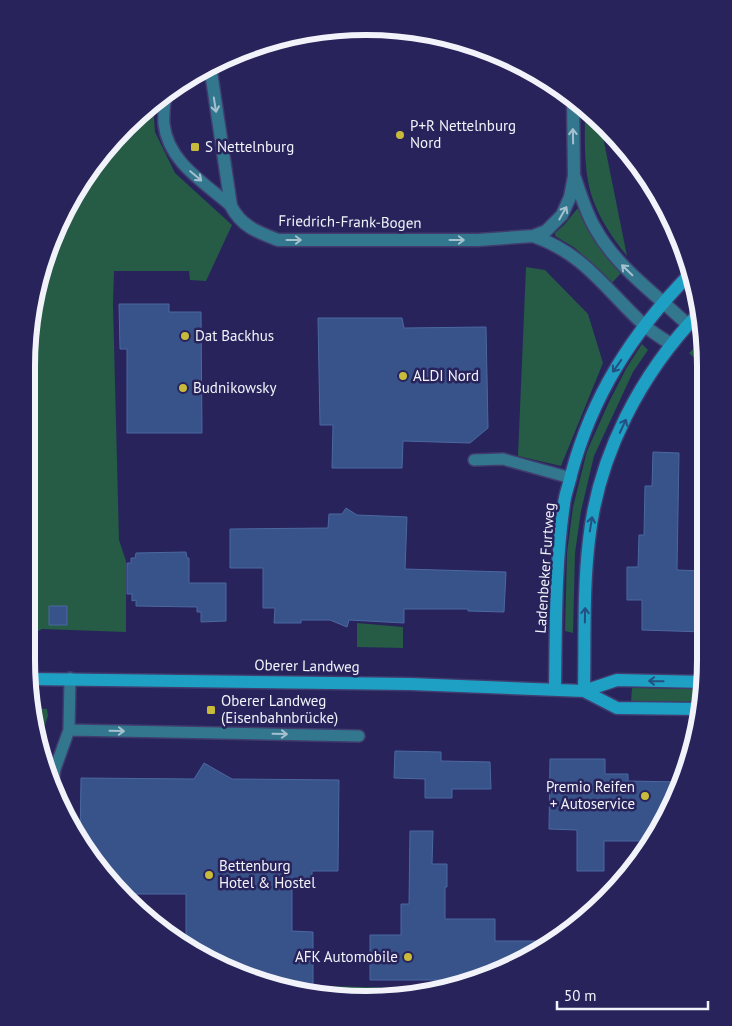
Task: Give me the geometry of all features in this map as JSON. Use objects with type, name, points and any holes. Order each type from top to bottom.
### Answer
[{"type":"street","name":"Friedrich-Frank-Bogen","points":[[211,74],[231,206],[236,217],[248,227],[278,240],[478,240],[533,236],[546,231],[562,215],[570,197],[574,176],[573,107]]},
{"type":"street","name":"Friedrich-Frank-Bogen","points":[[574,176],[585,208],[608,249],[635,277],[688,325]]},
{"type":"street","name":"Friedrich-Frank-Bogen","points":[[533,236],[553,243],[572,255],[594,274],[644,326],[671,344]]},
{"type":"street","name":"Ladenbeker Furtweg","points":[[555,690],[560,534],[564,502],[578,449],[610,375],[644,326],[686,279]]},
{"type":"street","points":[[584,691],[586,573],[589,538],[604,469],[637,395],[671,344],[693,319]]},
{"type":"street","name":"Oberer Landweg","points":[[36,678],[410,684],[584,691],[616,680],[696,682]]},
{"type":"street","name":"Oberer Landweg","points":[[584,691],[616,708],[693,709]]},
{"type":"lane","points":[[165,102],[164,123],[172,149],[182,164],[231,206]]},
{"type":"lane","points":[[474,460],[503,460],[570,478]]},
{"type":"lane","points":[[55,771],[69,730],[70,678]]},
{"type":"lane","points":[[69,730],[359,736]]},
{"type":"green space","points":[[154,112],[155,132],[175,173],[232,225],[206,281],[190,280],[189,271],[114,271],[113,304],[119,540],[126,561],[126,632],[42,629],[35,633],[35,366],[41,301],[60,239],[79,200],[103,164],[132,132]]},
{"type":"green space","points":[[585,118],[603,135],[627,256],[598,213],[592,197],[587,175]]},
{"type":"green space","points":[[653,202],[663,219],[653,206]]},
{"type":"green space","points":[[577,209],[580,209],[598,243],[621,273],[612,283],[575,248],[555,236],[555,233]]},
{"type":"green space","points":[[526,267],[545,270],[588,314],[603,363],[561,466],[518,456]]},
{"type":"green space","points":[[642,344],[648,350],[633,372],[594,456],[581,511],[575,553],[573,633],[565,631],[567,553],[573,507],[587,451],[609,402],[627,367]]},
{"type":"green space","points":[[696,346],[697,360],[689,353]]},
{"type":"green space","points":[[357,623],[403,627],[403,648],[357,647]]},
{"type":"green space","points":[[632,688],[695,689],[694,704],[631,702]]},
{"type":"green space","points":[[39,708],[47,709],[48,716],[43,732]]},
{"type":"green space","points":[[329,986],[407,988],[366,991],[329,989]]},
{"type":"building","points":[[119,304],[169,304],[169,312],[201,312],[202,433],[127,433],[127,349],[120,349]]},
{"type":"building","name":"ALDI Nord","points":[[318,318],[402,318],[404,328],[486,327],[488,428],[470,443],[403,441],[402,468],[332,468],[333,425],[320,425]]},
{"type":"building","points":[[653,452],[679,453],[677,570],[697,571],[697,632],[642,630],[642,600],[627,600],[627,567],[638,567],[639,535],[644,535],[645,486],[652,486]]},
{"type":"building","points":[[346,508],[357,515],[407,517],[405,569],[506,572],[504,612],[468,611],[468,609],[404,609],[404,623],[349,620],[347,627],[330,620],[301,620],[301,623],[274,623],[275,608],[263,608],[263,568],[230,568],[230,529],[328,528],[329,514],[342,514]]},
{"type":"building","points":[[186,552],[187,558],[189,558],[189,583],[226,583],[226,621],[201,622],[201,612],[197,612],[197,607],[136,606],[136,600],[132,601],[132,594],[127,594],[127,563],[131,563],[131,558],[135,558],[136,553]]},
{"type":"building","points":[[49,606],[67,606],[67,625],[49,625]]},
{"type":"building","points":[[395,751],[441,752],[441,761],[490,762],[491,789],[452,789],[452,798],[425,798],[425,779],[394,778]]},
{"type":"building","points":[[550,759],[605,759],[605,774],[628,774],[628,781],[674,782],[653,826],[643,841],[604,841],[604,871],[577,871],[577,830],[549,829]]},
{"type":"building","name":"Bettenburg Hotel & Hostel","points":[[204,763],[232,779],[339,780],[338,871],[312,871],[312,879],[292,879],[292,931],[313,932],[313,987],[280,980],[239,966],[200,947],[186,938],[186,894],[132,894],[103,862],[80,828],[81,778],[194,779]]},
{"type":"building","points":[[410,831],[433,831],[432,864],[447,864],[445,919],[495,919],[495,941],[541,941],[493,966],[452,980],[370,980],[370,935],[401,935],[401,904],[409,904]]},
{"type":"place","name":"P+R Nettelnburg Nord","points":[[400,135]]},
{"type":"place","name":"S Nettelnburg","points":[[195,147]]},
{"type":"place","name":"Dat Backhus","points":[[185,336]]},
{"type":"place","name":"ALDI Nord","points":[[403,376]]},
{"type":"place","name":"Budnikowsky","points":[[183,388]]},
{"type":"place","name":"Oberer Landweg (Eisenbahnbrücke)","points":[[211,710]]},
{"type":"place","name":"Premio Reifen + Autoservice","points":[[645,796]]},
{"type":"place","name":"Bettenburg Hotel & Hostel","points":[[209,875]]},
{"type":"place","name":"AFK Automobile","points":[[408,957]]}]
